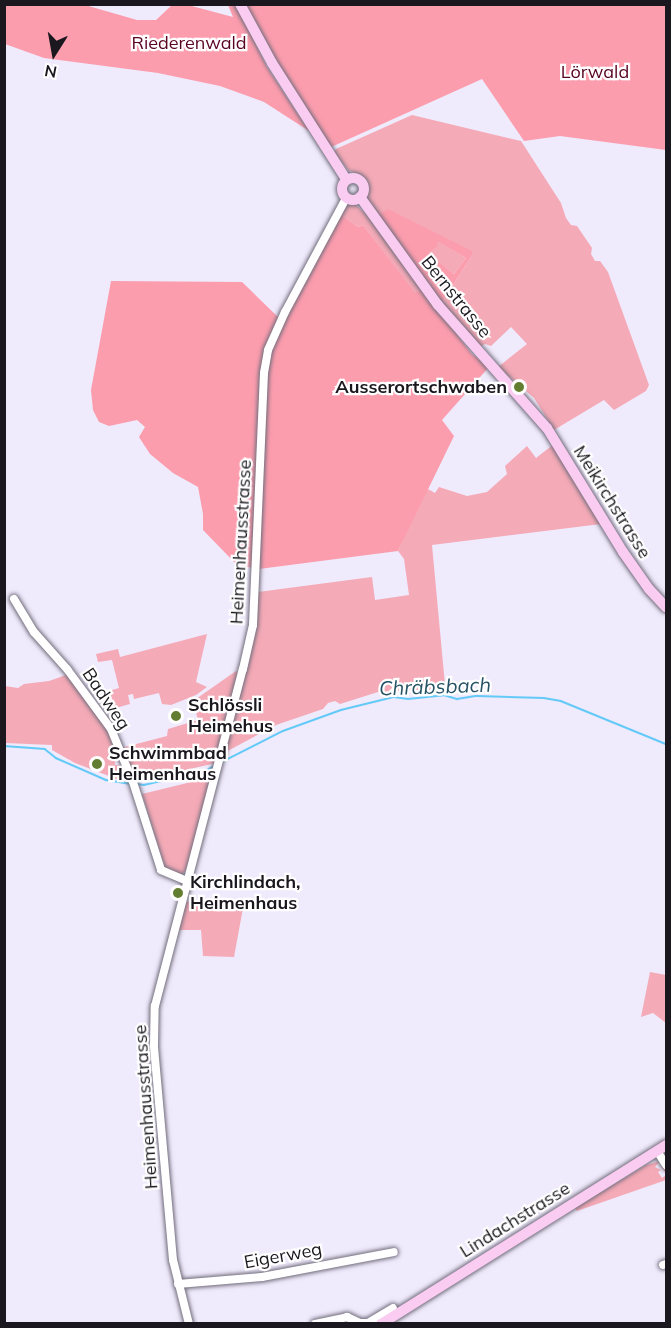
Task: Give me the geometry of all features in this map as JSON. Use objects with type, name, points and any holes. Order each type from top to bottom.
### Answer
[{"type":"main road","points":[[240,4],[272,63],[346,179]]},
{"type":"main road","points":[[353,177],[362,182],[364,192],[360,197],[355,200],[346,198],[341,188],[346,179],[353,177]]},
{"type":"main road","name":"Bernstrasse","points":[[360,197],[438,305],[534,411]]},
{"type":"main road","name":"Meikirchstrasse","points":[[534,411],[560,448],[622,552],[649,589],[666,607]]},
{"type":"main road","name":"Lindachstrasse","points":[[381,1323],[662,1148]]},
{"type":"street","name":"Heimenhausstrasse","points":[[189,1323],[178,1284],[171,1239],[153,1018],[159,985],[245,664],[255,609],[264,373],[268,350],[285,312],[346,198]]},
{"type":"street","name":"Badweg","points":[[14,599],[34,632],[67,669],[107,721],[134,784],[161,870],[187,881]]},
{"type":"street","points":[[662,1148],[666,1165]]},
{"type":"street","name":"Eigerweg","points":[[178,1284],[262,1277],[394,1252]]},
{"type":"street","points":[[315,1323],[347,1317],[360,1323],[368,1323],[393,1308]]},
{"type":"shaded area","points":[[412,115],[521,141],[561,203],[566,218],[571,225],[577,226],[592,248],[591,254],[595,261],[600,261],[608,272],[649,385],[646,391],[614,410],[604,400],[554,430],[534,398],[498,367],[527,344],[511,327],[491,346],[485,344],[480,347],[441,304],[474,252],[376,216],[367,200],[367,181],[361,175],[348,170],[334,152],[336,149]]},
{"type":"shaded area","points":[[354,203],[369,217],[422,289],[415,294],[363,225],[358,227],[340,214],[347,205]]},
{"type":"shaded area","points":[[438,240],[466,258],[454,274],[427,253]]},
{"type":"shaded area","points":[[554,444],[601,524],[432,545],[445,685],[438,689],[378,692],[340,704],[335,701],[328,703],[323,709],[276,725],[222,754],[255,625],[258,592],[372,577],[375,600],[409,595],[404,559],[398,551],[426,488],[435,493],[439,487],[467,496],[487,492],[507,474],[505,466],[527,446],[536,458]]},
{"type":"shaded area","points":[[207,634],[196,682],[207,687],[196,695],[171,705],[162,704],[159,693],[134,699],[133,694],[128,695],[130,704],[112,709],[109,691],[119,688],[112,660],[98,662],[96,654],[118,649],[120,657]]},
{"type":"shaded area","points":[[236,671],[239,674],[216,763],[133,782],[121,748],[167,736],[168,729],[198,720],[193,701]]},
{"type":"shaded area","points":[[69,674],[105,722],[116,747],[115,765],[121,765],[122,781],[75,763],[52,750],[52,745],[5,743],[5,686],[18,688],[24,684],[49,681]]},
{"type":"shaded area","points":[[212,777],[188,868],[181,875],[166,871],[142,794]]},
{"type":"shaded area","points":[[191,900],[243,908],[234,957],[203,956],[201,930],[178,930],[185,903]]},
{"type":"shaded area","points":[[650,972],[666,975],[666,1023],[653,1013],[641,1017]]},
{"type":"shaded area","points":[[660,1161],[655,1167],[661,1170],[658,1172],[662,1178],[666,1175],[666,1180],[577,1211],[575,1208],[646,1165]]},
{"type":"green space","name":"Riederenwald","points":[[4,5],[85,5],[137,20],[156,20],[172,5],[188,5],[233,17],[228,5],[236,5],[267,67],[309,131],[264,102],[220,86],[158,73],[44,58],[5,44]]},
{"type":"green space","name":"Lörwald","points":[[243,5],[666,5],[666,150],[560,136],[524,141],[482,79],[329,148]]},
{"type":"green space","points":[[388,209],[474,252],[441,304],[376,216]],"holes":[[[438,241],[466,258],[454,274],[428,253],[437,247]]]},
{"type":"green space","points":[[340,214],[358,227],[363,225],[415,293],[422,289],[472,354],[489,367],[442,420],[454,436],[398,551],[259,569],[237,565],[203,530],[203,514],[198,487],[173,473],[150,454],[139,437],[145,427],[137,420],[109,426],[99,422],[93,410],[91,390],[111,281],[242,282],[279,318]]},
{"type":"waterway","name":"Chräbsbach","points":[[222,762],[283,731],[341,710],[394,697],[408,699],[444,695],[457,699],[477,696],[544,698],[561,701],[666,744]]},
{"type":"waterway","name":"Chräbsbach","points":[[4,746],[45,749],[56,758],[106,780],[131,784]]},
{"type":"waterway","name":"Chräbsbach","points":[[136,784],[144,785],[204,771],[215,766]]},
{"type":"place","name":"Ausserortschwaben","points":[[519,387]]},
{"type":"place","name":"Schlössli Heimehus","points":[[176,716]]},
{"type":"place","name":"Schwimmbad Heimenhaus","points":[[97,764]]},
{"type":"place","name":"Kirchlindach, Heimenhaus","points":[[178,893]]}]
